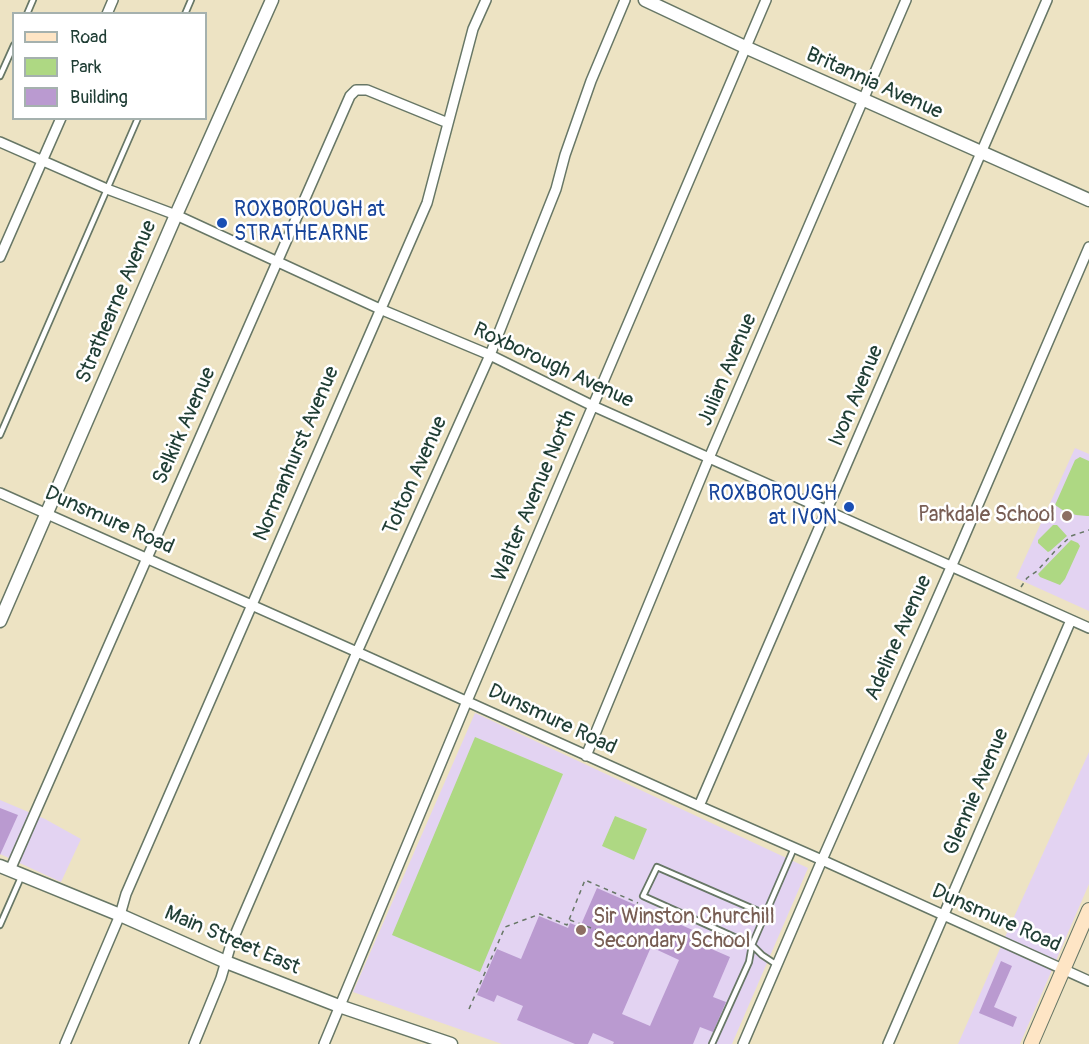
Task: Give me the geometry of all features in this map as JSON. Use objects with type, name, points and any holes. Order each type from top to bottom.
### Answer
[{"type":"main road","points":[[1030,1044],[1089,910]]},
{"type":"street","name":"Strathearne Avenue","points":[[0,621],[272,0]]},
{"type":"street","name":"Normanhurst Avenue","points":[[65,1044],[120,915],[126,894],[427,203],[473,29],[486,0]]},
{"type":"street","name":"Tolton Avenue","points":[[194,1044],[221,978],[231,944],[357,652],[490,355],[556,189],[579,112],[625,0]]},
{"type":"street","name":"Britannia Avenue","points":[[645,0],[1089,200]]},
{"type":"street","name":"Walter Avenue North","points":[[324,1044],[467,701],[766,0]]},
{"type":"street","name":"Julian Avenue","points":[[586,756],[709,458],[906,0]]},
{"type":"street","name":"Ivon Avenue","points":[[699,806],[1047,0]]},
{"type":"street","name":"Selkirk Avenue","points":[[11,871],[348,98],[358,90],[367,90],[448,123]]},
{"type":"street","points":[[0,257],[60,120]]},
{"type":"street","name":"Roxborough Avenue","points":[[0,142],[107,189],[176,215],[380,309],[490,355],[593,406],[1089,628]]},
{"type":"street","name":"Adeline Avenue","points":[[743,1044],[1089,248]]},
{"type":"street","name":"Dunsmure Road","points":[[0,493],[1089,981]]},
{"type":"street","name":"Glennie Avenue","points":[[888,1044],[1071,620]]},
{"type":"street","name":"Main Street East","points":[[11,871],[120,915],[226,962],[339,1006],[451,1044]]},
{"type":"lane","points":[[0,76],[12,49]]},
{"type":"lane","points":[[0,435],[137,120]]},
{"type":"lane","points":[[712,1044],[749,962],[752,945],[794,848]]},
{"type":"lane","points":[[765,914],[657,867],[644,896],[752,945],[762,955],[777,964]]},
{"type":"lane","points":[[0,925],[11,871]]},
{"type":"path","points":[[1015,595],[1027,579],[1071,536],[1089,530]]},
{"type":"path","points":[[469,1009],[505,927],[540,914],[567,925],[585,880],[638,903]]},
{"type":"path","points":[[569,919],[599,931]]},
{"type":"shaded area","name":"Parkdale School","points":[[1075,448],[1089,454],[1089,611],[1016,578]]},
{"type":"shaded area","name":"Sir Winston Churchill Secondary School","points":[[475,713],[808,868],[732,1044],[502,1044],[353,992]]},
{"type":"shaded area","points":[[1089,752],[1089,884],[1020,1044],[958,1044],[1009,928]]},
{"type":"shaded area","points":[[0,800],[45,819],[81,839],[61,882],[0,854]]},
{"type":"green space","points":[[1080,457],[1089,461],[1089,516],[1076,515],[1055,505],[1075,460]]},
{"type":"green space","points":[[1053,525],[1057,525],[1067,536],[1048,552],[1038,543],[1038,540]]},
{"type":"green space","points":[[1071,540],[1080,546],[1060,585],[1040,577],[1038,574]]},
{"type":"green space","points":[[475,737],[563,774],[480,972],[392,935]]},
{"type":"green space","points":[[615,816],[647,829],[634,860],[602,846]]},
{"type":"building","points":[[0,808],[18,815],[0,855]]},
{"type":"building","points":[[597,888],[704,935],[700,944],[730,957],[713,997],[726,1002],[713,1032],[700,1027],[693,1044],[613,1044],[614,1042],[593,1033],[588,1044],[575,1044],[517,1020],[523,1006],[497,995],[494,1002],[477,995],[497,949],[521,959],[539,916],[568,928],[570,923],[580,927]],"holes":[[[651,947],[679,960],[650,1026],[622,1014]]]},
{"type":"building","points":[[1001,961],[1012,966],[994,1007],[1017,1017],[1013,1027],[979,1013]]},
{"type":"place","name":"ROXBOROUGH at STRATHEARNE","points":[[222,223]]},
{"type":"place","name":"ROXBOROUGH at IVON","points":[[849,507]]},
{"type":"place","name":"Parkdale School","points":[[1067,516]]},
{"type":"place","name":"Sir Winston Churchill Secondary School","points":[[581,930]]}]
